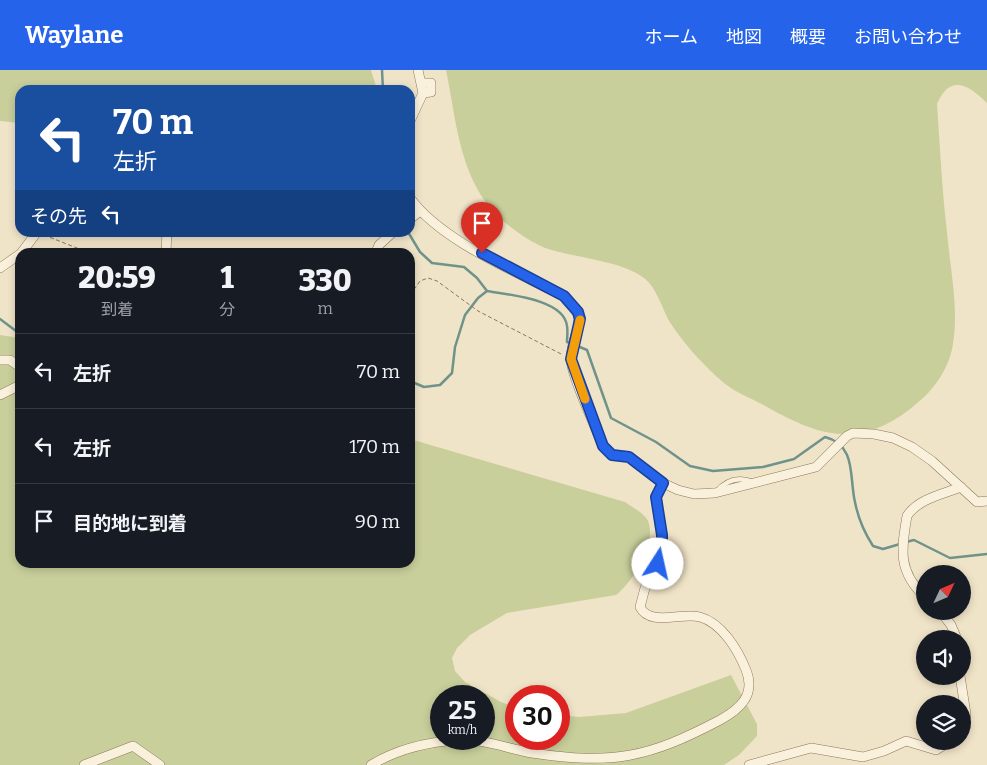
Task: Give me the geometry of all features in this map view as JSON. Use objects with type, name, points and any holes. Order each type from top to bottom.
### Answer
[{"type":"street","points":[[415,108],[423,88],[418,70]]},
{"type":"street","points":[[415,204],[420,211],[469,246],[564,296],[573,304],[580,319],[571,359],[607,452],[612,455],[629,457],[663,483],[694,494],[715,493],[755,484],[816,467],[841,440],[853,433],[874,434],[892,438],[912,447],[932,461],[977,502],[987,501]]},
{"type":"street","points":[[415,215],[420,211]]},
{"type":"street","points":[[25,248],[34,237]]},
{"type":"street","points":[[378,248],[388,237]]},
{"type":"street","points":[[0,268],[15,257]]},
{"type":"street","points":[[0,360],[10,360],[15,364]]},
{"type":"street","points":[[0,395],[15,388]]},
{"type":"street","points":[[371,765],[385,756],[458,740],[557,758],[613,762],[640,756],[679,742],[743,704],[748,695],[747,672],[742,660],[720,629],[700,617],[652,617],[643,612],[640,607],[645,588],[662,551],[662,535],[656,497],[663,483]]},
{"type":"street","points":[[916,587],[907,577],[903,566],[907,516],[912,509],[922,502],[961,487]]},
{"type":"street","points":[[749,765],[811,748],[863,757],[884,751],[906,740],[916,743]]},
{"type":"street","points":[[84,765],[133,746],[160,765]]},
{"type":"path","points":[[50,237],[77,248]]},
{"type":"path","points":[[415,288],[420,281],[428,278],[437,281],[478,311],[571,359]]},
{"type":"green space","points":[[0,70],[371,70],[376,85],[15,85],[15,122],[0,121]]},
{"type":"green space","points":[[446,70],[987,70],[987,103],[967,87],[954,85],[942,94],[937,104],[955,316],[955,330],[951,353],[940,378],[922,399],[896,419],[877,428],[859,433],[842,434],[824,432],[806,426],[734,390],[710,370],[683,340],[671,324],[653,288],[644,278],[613,264],[543,247],[517,232],[495,213],[481,196],[471,177],[464,157],[458,136]]},
{"type":"green space","points":[[0,335],[15,337],[15,568],[415,568],[415,440],[625,502],[647,519],[650,528],[650,538],[642,560],[630,581],[616,595],[507,613],[470,635],[457,648],[452,658],[455,671],[470,685],[430,685],[430,750],[495,750],[495,699],[505,704],[505,750],[570,750],[570,716],[626,713],[731,675],[757,724],[757,736],[739,755],[724,765],[0,765]]},
{"type":"waterway","points":[[382,70],[383,85]]},
{"type":"waterway","points":[[411,237],[420,252],[432,263],[464,267],[477,278],[487,291],[534,300],[556,310],[564,317],[567,328],[567,342],[570,343]]},
{"type":"waterway","points":[[415,383],[424,387],[440,385],[452,373],[455,347],[465,315],[478,298],[487,291]]},
{"type":"waterway","points":[[0,319],[15,330]]},
{"type":"waterway","points":[[575,345],[587,350],[611,418],[656,442],[690,466],[713,471],[763,467],[794,459],[825,437],[835,441],[842,447],[850,463],[853,493],[858,514],[873,546],[883,549],[900,544]]},
{"type":"waterway","points":[[906,542],[914,540],[950,558],[987,554]]},
{"type":"slow traffic","points":[[580,320],[571,359],[585,399]]},
{"type":"route","points":[[482,253],[564,296],[573,304],[578,312],[579,326],[571,359],[573,369],[603,446],[612,455],[629,457],[663,483],[656,497],[662,535],[662,551],[658,564]]}]
